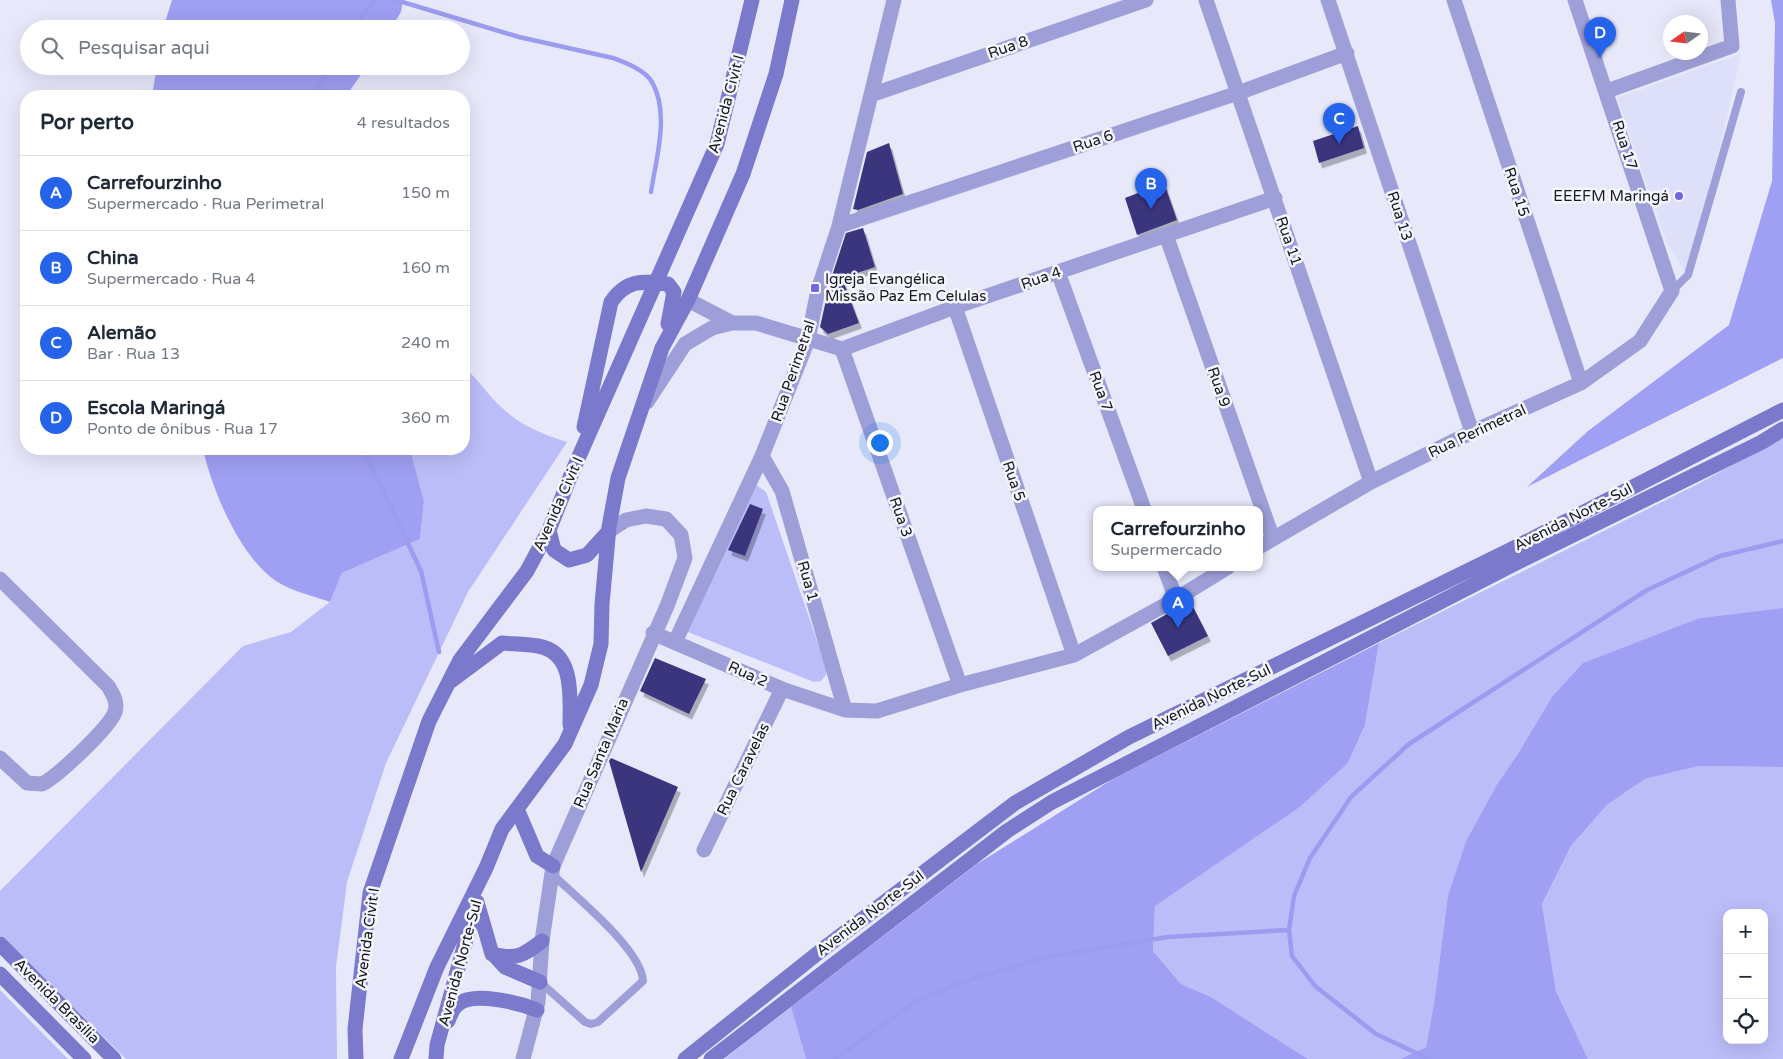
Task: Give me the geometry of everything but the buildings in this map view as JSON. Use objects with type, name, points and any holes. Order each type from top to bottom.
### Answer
[{"type":"main road","name":"Avenida Civit I","points":[[356,1059],[355,1028],[370,893],[429,721],[460,660],[527,571],[549,530],[573,470],[718,144],[752,0]]},
{"type":"main road","points":[[662,348],[688,300],[743,174],[776,74],[792,0]]},
{"type":"main road","points":[[401,1059],[437,966],[486,868],[502,828],[565,744],[591,685],[601,644],[602,604],[609,530],[618,478],[638,414],[662,348],[674,303],[674,292],[668,284],[643,282],[629,284],[619,290],[611,302],[591,401],[573,470]]},
{"type":"main road","name":"Avenida Norte-Sul","points":[[685,1059],[823,949],[1015,802],[1129,738],[1510,550],[1783,410]]},
{"type":"main road","name":"Avenida Norte-Sul","points":[[711,1059],[1007,831],[1052,802],[1512,565],[1762,442],[1783,429]]},
{"type":"main road","points":[[549,530],[554,550],[569,560],[586,555],[609,530]]},
{"type":"main road","points":[[448,683],[502,643],[540,646],[560,657],[570,682],[570,732]]},
{"type":"main road","points":[[516,809],[537,856],[552,870]]},
{"type":"main road","name":"Avenida Norte-Sul","points":[[437,1052],[486,868]]},
{"type":"main road","points":[[477,902],[492,954],[505,967],[540,982]]},
{"type":"main road","points":[[492,954],[511,958],[526,953],[542,941]]},
{"type":"main road","name":"Avenida Brasília","points":[[0,944],[114,1059]]},
{"type":"main road","name":"Avenida Brasília","points":[[0,974],[84,1059]]},
{"type":"main road","points":[[437,1052],[451,1014],[456,1006],[464,1001],[494,999],[518,1002],[537,1010]]},
{"type":"street","name":"Rua Perimetral","points":[[675,642],[762,456],[808,340],[818,290],[839,226],[894,0]]},
{"type":"street","name":"Rua 8","points":[[871,95],[1146,0]]},
{"type":"street","name":"Rua 11","points":[[1206,0],[1372,482]]},
{"type":"street","name":"Rua 13","points":[[1328,0],[1472,432]]},
{"type":"street","name":"Rua 15","points":[[1454,0],[1580,383]]},
{"type":"street","name":"Rua 17","points":[[1575,0],[1607,90],[1672,291]]},
{"type":"street","points":[[1607,90],[1732,46],[1728,0]]},
{"type":"street","name":"Rua 6","points":[[839,226],[1238,93],[1347,53]]},
{"type":"street","name":"Rua 4","points":[[842,349],[955,307],[1275,198]]},
{"type":"street","name":"Rua 9","points":[[1166,235],[1261,506]]},
{"type":"street","name":"Rua 7","points":[[1058,272],[1143,506]]},
{"type":"street","name":"Rua Perimetral","points":[[1263,545],[1372,482],[1472,432],[1580,383],[1640,341],[1672,291]]},
{"type":"street","points":[[688,300],[732,323]]},
{"type":"street","name":"Rua 5","points":[[955,307],[1074,654]]},
{"type":"street","points":[[638,414],[685,344],[703,332],[732,323],[756,323],[842,349]]},
{"type":"street","name":"Rua 3","points":[[842,349],[960,686]]},
{"type":"street","name":"Rua 1","points":[[762,456],[782,491],[844,710]]},
{"type":"street","name":"Rua 9","points":[[1263,511],[1273,539]]},
{"type":"street","name":"Rua Santa Maria","points":[[523,1059],[537,1010],[542,941],[552,870],[685,558],[680,535],[666,519],[646,516],[626,520],[609,530]]},
{"type":"street","points":[[1166,571],[1176,599]]},
{"type":"street","points":[[844,710],[877,712],[1074,654],[1176,599],[1222,571]]},
{"type":"street","points":[[0,580],[108,686],[114,695],[116,710],[112,718],[49,781],[35,785],[20,778],[0,758]]},
{"type":"street","name":"Rua 2","points":[[653,633],[782,688],[844,710]]},
{"type":"street","name":"Rua Caravelas","points":[[704,850],[782,688]]},
{"type":"lane","points":[[1672,291],[1688,275],[1741,92]]},
{"type":"lane","points":[[540,982],[585,1022],[592,1024],[598,1022],[643,981],[643,972],[624,942],[552,870]]},
{"type":"shaded area","points":[[172,0],[403,0],[401,12],[396,20],[166,20]]},
{"type":"shaded area","points":[[1771,0],[1783,0],[1783,358],[1527,487],[1588,431],[1729,325],[1772,181],[1775,23]]},
{"type":"shaded area","name":"EEEFM Maringá","points":[[1741,54],[1719,150],[1686,273],[1667,243],[1617,98]]},
{"type":"shaded area","points":[[156,75],[361,75],[350,90],[153,90]]},
{"type":"shaded area","points":[[470,373],[499,405],[515,418],[540,432],[567,442],[468,592],[386,763],[347,882],[336,967],[337,1059],[126,1059],[0,935],[0,891],[243,646],[291,632],[330,602],[342,573],[420,539],[424,501],[412,455],[470,455]]},
{"type":"shaded area","points":[[1783,437],[1783,608],[1700,618],[1521,749],[1496,786],[1466,841],[1448,895],[1434,1003],[1426,1047],[1400,1059],[1308,1059],[1211,997],[1181,984],[1153,951],[1155,905],[1300,807],[1348,763],[1365,725],[1379,643],[1698,484]]},
{"type":"shaded area","points":[[204,455],[412,455],[424,501],[420,539],[342,573],[330,602],[302,593],[276,581],[251,556],[229,521]]},
{"type":"shaded area","points":[[755,484],[766,492],[826,667],[826,675],[821,681],[814,682],[688,632]]},
{"type":"shaded area","points":[[1783,608],[1783,767],[1699,766],[1645,779],[1607,805],[1571,846],[1542,904],[1556,991],[1588,1059],[1400,1059],[1426,1047],[1434,1003],[1448,895],[1466,841],[1496,786],[1552,697],[1583,663],[1700,618]]},
{"type":"shaded area","points":[[1379,643],[1365,725],[1348,763],[1300,807],[1155,906],[1153,951],[1181,984],[1211,997],[1308,1059],[806,1059],[791,1007],[977,864],[1113,779]]},
{"type":"shaded area","points":[[1699,766],[1783,767],[1783,1059],[1588,1059],[1556,991],[1542,904],[1571,846],[1607,805],[1645,779]]},
{"type":"shaded area","points":[[0,990],[68,1059],[0,1059]]},
{"type":"shaded area","points":[[791,1007],[806,1059],[724,1059]]},
{"type":"waterway","points":[[360,20],[374,0]]},
{"type":"waterway","points":[[396,0],[462,20]]},
{"type":"waterway","points":[[470,22],[519,37],[613,58],[635,67],[645,74],[652,82],[657,94],[661,122],[651,192]]},
{"type":"waterway","points":[[317,90],[326,75]]},
{"type":"waterway","points":[[366,455],[421,571],[439,652]]},
{"type":"waterway","points":[[1429,1059],[1376,1034],[1315,986],[1292,956],[1289,930],[1294,896],[1310,858],[1351,797],[1409,744],[1647,590],[1720,556],[1783,541]]},
{"type":"waterway","points":[[835,1059],[915,1002],[956,984],[1042,958],[1168,937],[1289,930]]},
{"type":"place","name":"Escola Maringá","points":[[1600,58]]},
{"type":"place","name":"Alemão","points":[[1339,144]]},
{"type":"place","name":"EEEFM Maringá","points":[[1679,196]]},
{"type":"place","name":"China","points":[[1151,209]]},
{"type":"place","name":"Igreja Evangélica Missão Paz Em Celulas","points":[[815,288]]},
{"type":"place","name":"Carrefourzinho","points":[[1178,628]]}]
